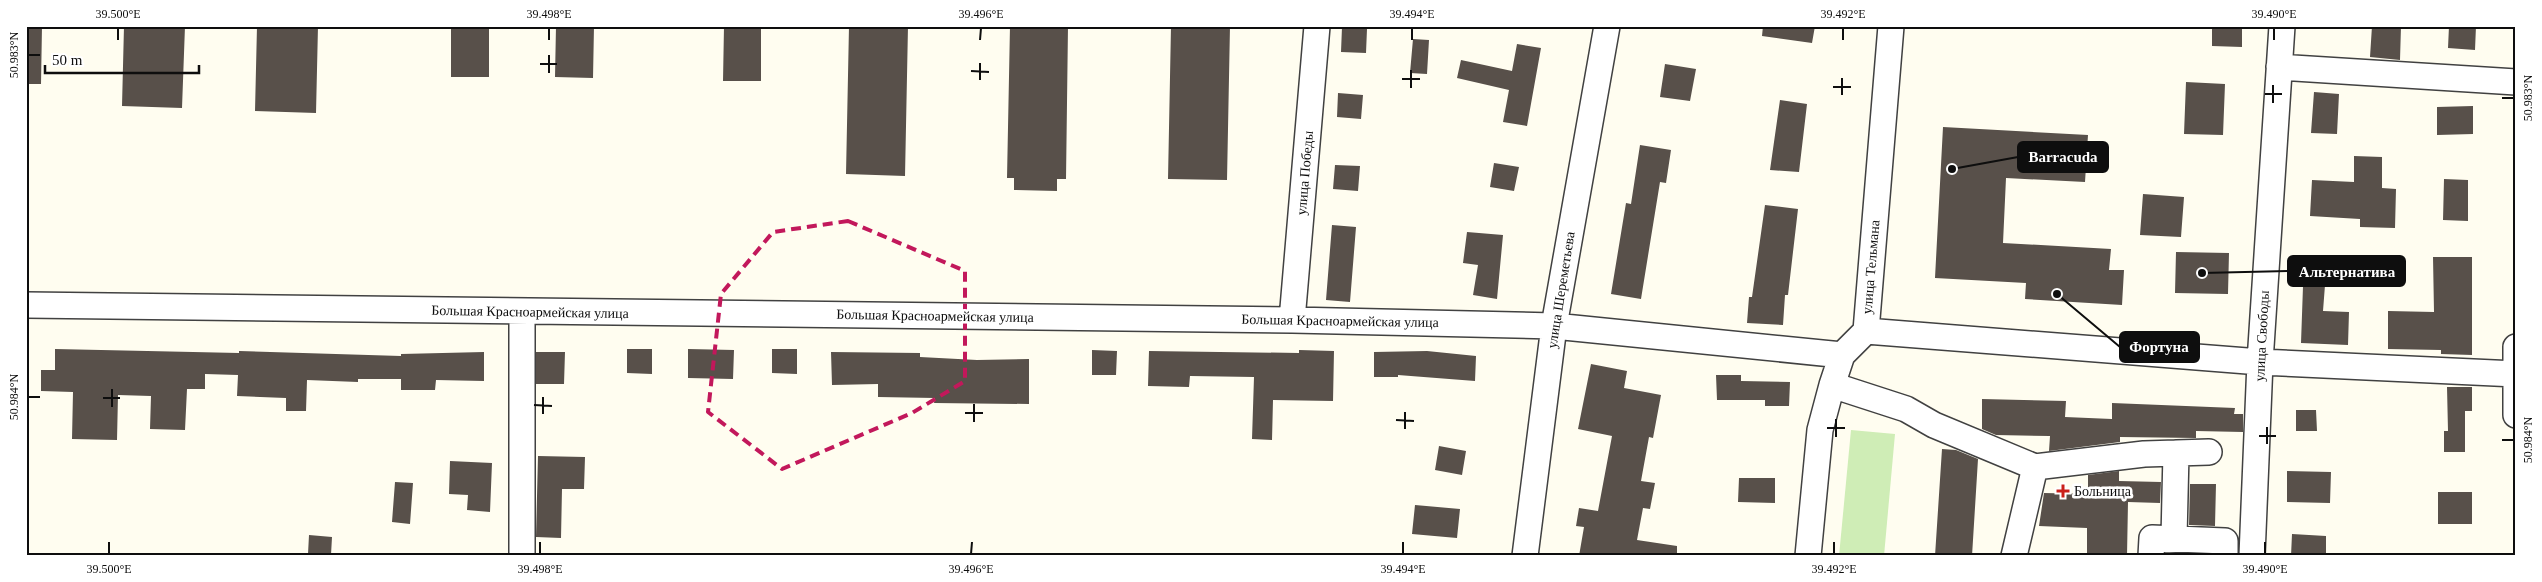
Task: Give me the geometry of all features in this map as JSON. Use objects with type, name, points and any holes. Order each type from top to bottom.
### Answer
[{"type":"street","name":"улица Победы","points":[[1292,320],[1317,26]]},
{"type":"street","name":"улица Шереметьева","points":[[1526,556],[1554,326],[1607,26]]},
{"type":"street","name":"улица Тельмана","points":[[1808,556],[1820,430],[1842,355],[1866,331],[1891,26]]},
{"type":"street","name":"улица Свободы","points":[[2252,556],[2260,362],[2282,26]]},
{"type":"street","points":[[2279,67],[2516,82]]},
{"type":"street","name":"Большая Красноармейская улица","points":[[26,306],[522,313],[1292,320],[1554,326],[1842,355]]},
{"type":"street","points":[[522,313],[522,556]]},
{"type":"street","points":[[1866,331],[2260,362],[2515,374]]},
{"type":"street","points":[[2516,347],[2516,415]]},
{"type":"street","points":[[1832,385],[1906,408],[1934,425],[2034,468],[2144,454],[2208,452]]},
{"type":"street","points":[[2174,538],[2176,453]]},
{"type":"street","points":[[2014,556],[2034,468]]},
{"type":"street","points":[[2151,556],[2152,538],[2225,541],[2225,556]]},
{"type":"highlighted area","points":[[848,221],[965,271],[965,381],[912,413],[782,469],[708,412],[721,294],[773,232]]},
{"type":"green space","points":[[1851,430],[1895,434],[1884,556],[1839,556]]},
{"type":"building","points":[[26,26],[42,26],[41,84],[26,84]]},
{"type":"building","points":[[124,26],[185,26],[182,108],[122,106]]},
{"type":"building","points":[[257,26],[318,26],[316,113],[255,111]]},
{"type":"building","points":[[451,26],[489,26],[489,77],[451,77]]},
{"type":"building","points":[[556,26],[594,26],[593,78],[555,77]]},
{"type":"building","points":[[724,26],[761,26],[761,81],[723,81]]},
{"type":"building","points":[[849,26],[908,26],[905,176],[846,174]]},
{"type":"building","points":[[1010,26],[1068,26],[1066,179],[1057,179],[1057,191],[1014,190],[1014,178],[1007,178]]},
{"type":"building","points":[[1171,26],[1230,26],[1227,180],[1168,179]]},
{"type":"building","points":[[1763,26],[1815,26],[1812,43],[1762,36]]},
{"type":"building","points":[[2212,26],[2242,26],[2242,47],[2212,46]]},
{"type":"building","points":[[2372,26],[2401,26],[2400,60],[2370,57]]},
{"type":"building","points":[[2449,26],[2476,26],[2475,50],[2448,48]]},
{"type":"building","points":[[1342,27],[1367,29],[1366,53],[1341,52]]},
{"type":"building","points":[[1413,39],[1429,40],[1427,74],[1410,73]]},
{"type":"building","points":[[1517,44],[1541,48],[1527,126],[1503,122],[1509,90],[1457,78],[1461,60],[1512,71]]},
{"type":"building","points":[[1665,64],[1696,69],[1690,101],[1660,97]]},
{"type":"building","points":[[2186,82],[2225,84],[2223,135],[2184,134]]},
{"type":"building","points":[[2314,92],[2339,94],[2337,134],[2311,133]]},
{"type":"building","points":[[1338,93],[1363,95],[1361,119],[1337,117]]},
{"type":"building","points":[[1780,100],[1807,104],[1799,172],[1770,170]]},
{"type":"building","points":[[2473,106],[2473,134],[2437,135],[2437,107]]},
{"type":"building","points":[[1943,127],[2088,135],[2085,182],[2006,178],[2003,243],[2111,249],[2109,270],[2124,270],[2122,305],[2025,299],[2026,283],[1935,278]]},
{"type":"building","points":[[1640,145],[1671,150],[1666,183],[1660,182],[1641,299],[1611,294],[1626,203],[1631,204]]},
{"type":"building","points":[[2354,156],[2382,157],[2382,188],[2396,189],[2395,228],[2360,227],[2360,219],[2310,216],[2312,180],[2354,182]]},
{"type":"building","points":[[1494,163],[1519,167],[1514,191],[1490,187]]},
{"type":"building","points":[[1335,165],[1360,166],[1358,191],[1333,189]]},
{"type":"building","points":[[2444,179],[2468,180],[2468,221],[2443,220]]},
{"type":"building","points":[[2143,194],[2184,197],[2181,237],[2140,235]]},
{"type":"building","points":[[1765,205],[1798,209],[1788,295],[1785,295],[1783,325],[1747,323],[1749,297],[1752,297]]},
{"type":"building","points":[[1332,225],[1356,227],[1350,302],[1326,300]]},
{"type":"building","points":[[1467,232],[1503,235],[1497,299],[1473,295],[1478,265],[1463,263]]},
{"type":"building","points":[[2176,252],[2229,253],[2228,294],[2175,293]]},
{"type":"building","points":[[2433,257],[2472,257],[2472,355],[2441,354],[2441,350],[2388,349],[2388,311],[2434,312]]},
{"type":"building","points":[[2304,258],[2327,259],[2323,311],[2349,312],[2348,345],[2301,343]]},
{"type":"building","points":[[55,349],[239,353],[239,351],[401,356],[401,354],[484,352],[484,381],[436,380],[435,390],[401,390],[401,379],[358,379],[358,382],[307,380],[306,411],[286,411],[286,398],[237,396],[238,375],[205,374],[205,389],[187,389],[185,430],[150,429],[151,396],[118,395],[117,440],[72,439],[73,392],[41,391],[41,370],[55,370]]},
{"type":"building","points":[[627,349],[652,349],[652,374],[627,373]]},
{"type":"building","points":[[688,349],[734,350],[733,379],[688,378]]},
{"type":"building","points":[[772,349],[797,349],[797,374],[772,373]]},
{"type":"building","points":[[1092,350],[1117,351],[1116,375],[1092,375]]},
{"type":"building","points":[[1299,350],[1334,351],[1333,401],[1273,400],[1272,440],[1252,439],[1254,377],[1190,376],[1189,387],[1148,386],[1149,351],[1299,353]]},
{"type":"building","points":[[1427,351],[1476,356],[1475,381],[1398,375],[1398,377],[1374,377],[1374,352]]},
{"type":"building","points":[[536,352],[565,352],[564,384],[536,384]]},
{"type":"building","points":[[831,352],[920,353],[920,357],[977,360],[1029,359],[1029,404],[934,403],[935,398],[878,397],[878,384],[832,385]]},
{"type":"building","points":[[1591,364],[1627,371],[1624,388],[1661,395],[1653,438],[1649,437],[1641,481],[1655,483],[1650,509],[1643,508],[1637,540],[1677,546],[1677,556],[1579,556],[1584,527],[1576,526],[1579,508],[1598,511],[1612,436],[1578,429]]},
{"type":"building","points":[[1716,375],[1741,375],[1741,381],[1790,382],[1789,406],[1765,406],[1765,400],[1717,400]]},
{"type":"building","points":[[2447,387],[2472,387],[2472,411],[2465,411],[2465,452],[2444,452],[2444,431],[2448,431]]},
{"type":"building","points":[[1982,399],[2066,401],[2065,417],[2112,419],[2112,403],[2235,408],[2234,414],[2243,414],[2243,432],[2196,431],[2196,438],[2120,437],[2120,442],[2049,451],[2050,436],[1996,435],[1982,429]]},
{"type":"building","points":[[2296,410],[2316,410],[2317,431],[2296,431]]},
{"type":"building","points":[[1439,446],[1466,451],[1462,475],[1435,470]]},
{"type":"building","points":[[1942,449],[1956,450],[1978,459],[1972,556],[1935,556]]},
{"type":"building","points":[[538,456],[585,457],[584,489],[562,489],[561,538],[536,537]]},
{"type":"building","points":[[450,461],[492,463],[490,512],[467,510],[468,495],[449,494]]},
{"type":"building","points":[[2119,471],[2119,481],[2161,482],[2160,503],[2128,502],[2127,556],[2087,556],[2087,528],[2039,526],[2044,493],[2088,494],[2088,475]]},
{"type":"building","points":[[2287,471],[2331,472],[2330,503],[2287,502]]},
{"type":"building","points":[[1739,478],[1775,478],[1775,503],[1738,502]]},
{"type":"building","points":[[395,482],[413,483],[410,524],[392,522]]},
{"type":"building","points":[[2190,484],[2216,484],[2215,526],[2189,525]]},
{"type":"building","points":[[2438,492],[2472,492],[2472,524],[2438,524]]},
{"type":"building","points":[[1415,505],[1460,509],[1457,538],[1412,534]]},
{"type":"building","points":[[2292,534],[2326,536],[2326,556],[2291,556]]},
{"type":"building","points":[[309,535],[332,537],[331,555],[308,554]]},
{"type":"place","name":"Barracuda","points":[[1952,169]]},
{"type":"place","name":"Альтернатива","points":[[2202,273]]},
{"type":"place","name":"Фортуна","points":[[2057,294]]},
{"type":"place","name":"Больница","points":[[2063,491]]}]
